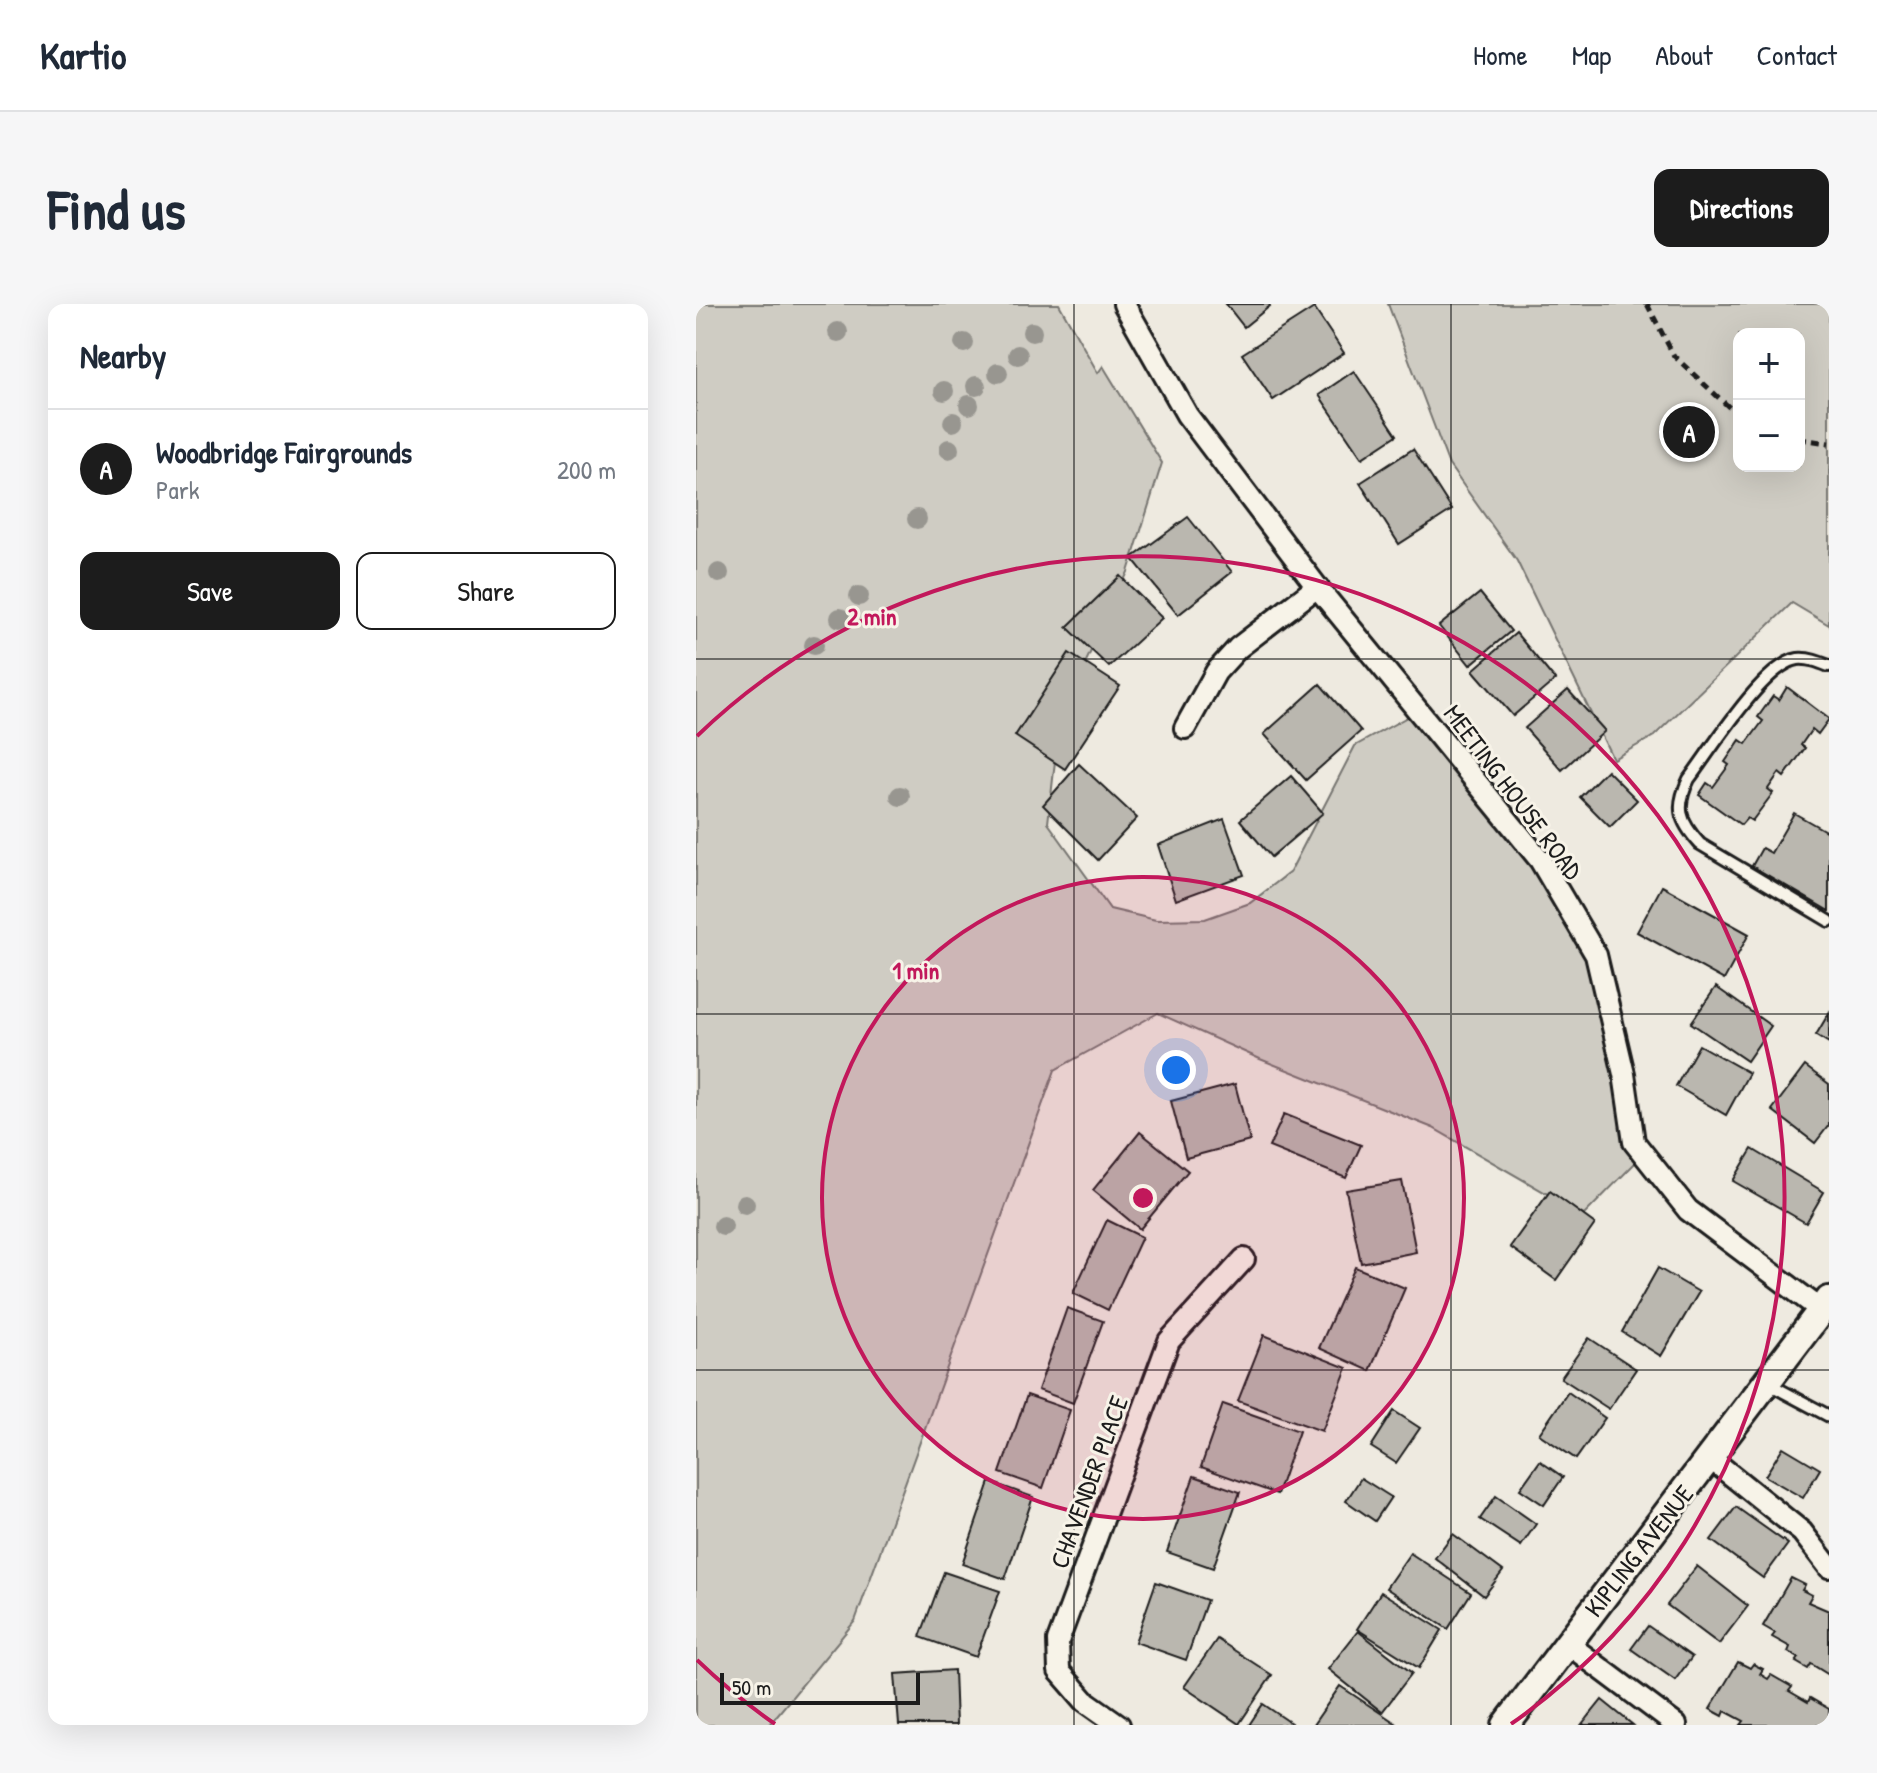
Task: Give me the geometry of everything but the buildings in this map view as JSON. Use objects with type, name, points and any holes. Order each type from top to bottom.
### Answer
[{"type":"street","name":"MEETING HOUSE ROAD","points":[[1124,304],[1187,415],[1317,587],[1540,860],[1596,955],[1624,1074],[1634,1142],[1688,1210],[1825,1305]]},
{"type":"street","points":[[1185,728],[1216,672],[1238,648],[1317,587]]},
{"type":"street","name":"CHAVENDER PLACE","points":[[1119,1725],[1085,1701],[1059,1671],[1058,1641],[1169,1341],[1244,1259]]},
{"type":"street","name":"KIPLING AVENUE","points":[[1506,1725],[1825,1305]]},
{"type":"street","name":"KIPLING AVENUE","points":[[1710,1458],[1802,1532],[1829,1567]]},
{"type":"street","name":"KIPLING AVENUE","points":[[1568,1644],[1676,1725]]},
{"type":"lane","points":[[1829,666],[1814,660],[1796,659],[1774,670],[1689,779],[1681,795],[1680,814],[1688,831],[1700,844],[1829,921]]},
{"type":"lane","points":[[1766,1382],[1829,1416]]},
{"type":"path","points":[[1647,304],[1674,356],[1733,410]]},
{"type":"path","points":[[1805,440],[1829,443]]},
{"type":"shaded area","points":[[696,304],[1059,304],[1098,373],[1103,366],[1162,463],[1128,572],[1060,717],[1048,823],[1110,909],[1156,920],[1205,919],[1250,903],[1290,872],[1355,746],[1427,706],[1588,930],[1642,1156],[1584,1215],[1433,1128],[1260,1059],[1158,1013],[1055,1070],[855,1621],[769,1725],[696,1725]]},
{"type":"shaded area","points":[[1388,304],[1829,304],[1829,625],[1792,603],[1654,736],[1613,759],[1517,561],[1449,465]]},
{"type":"place","name":"Woodbridge Fairgrounds","points":[[1689,432]]}]
